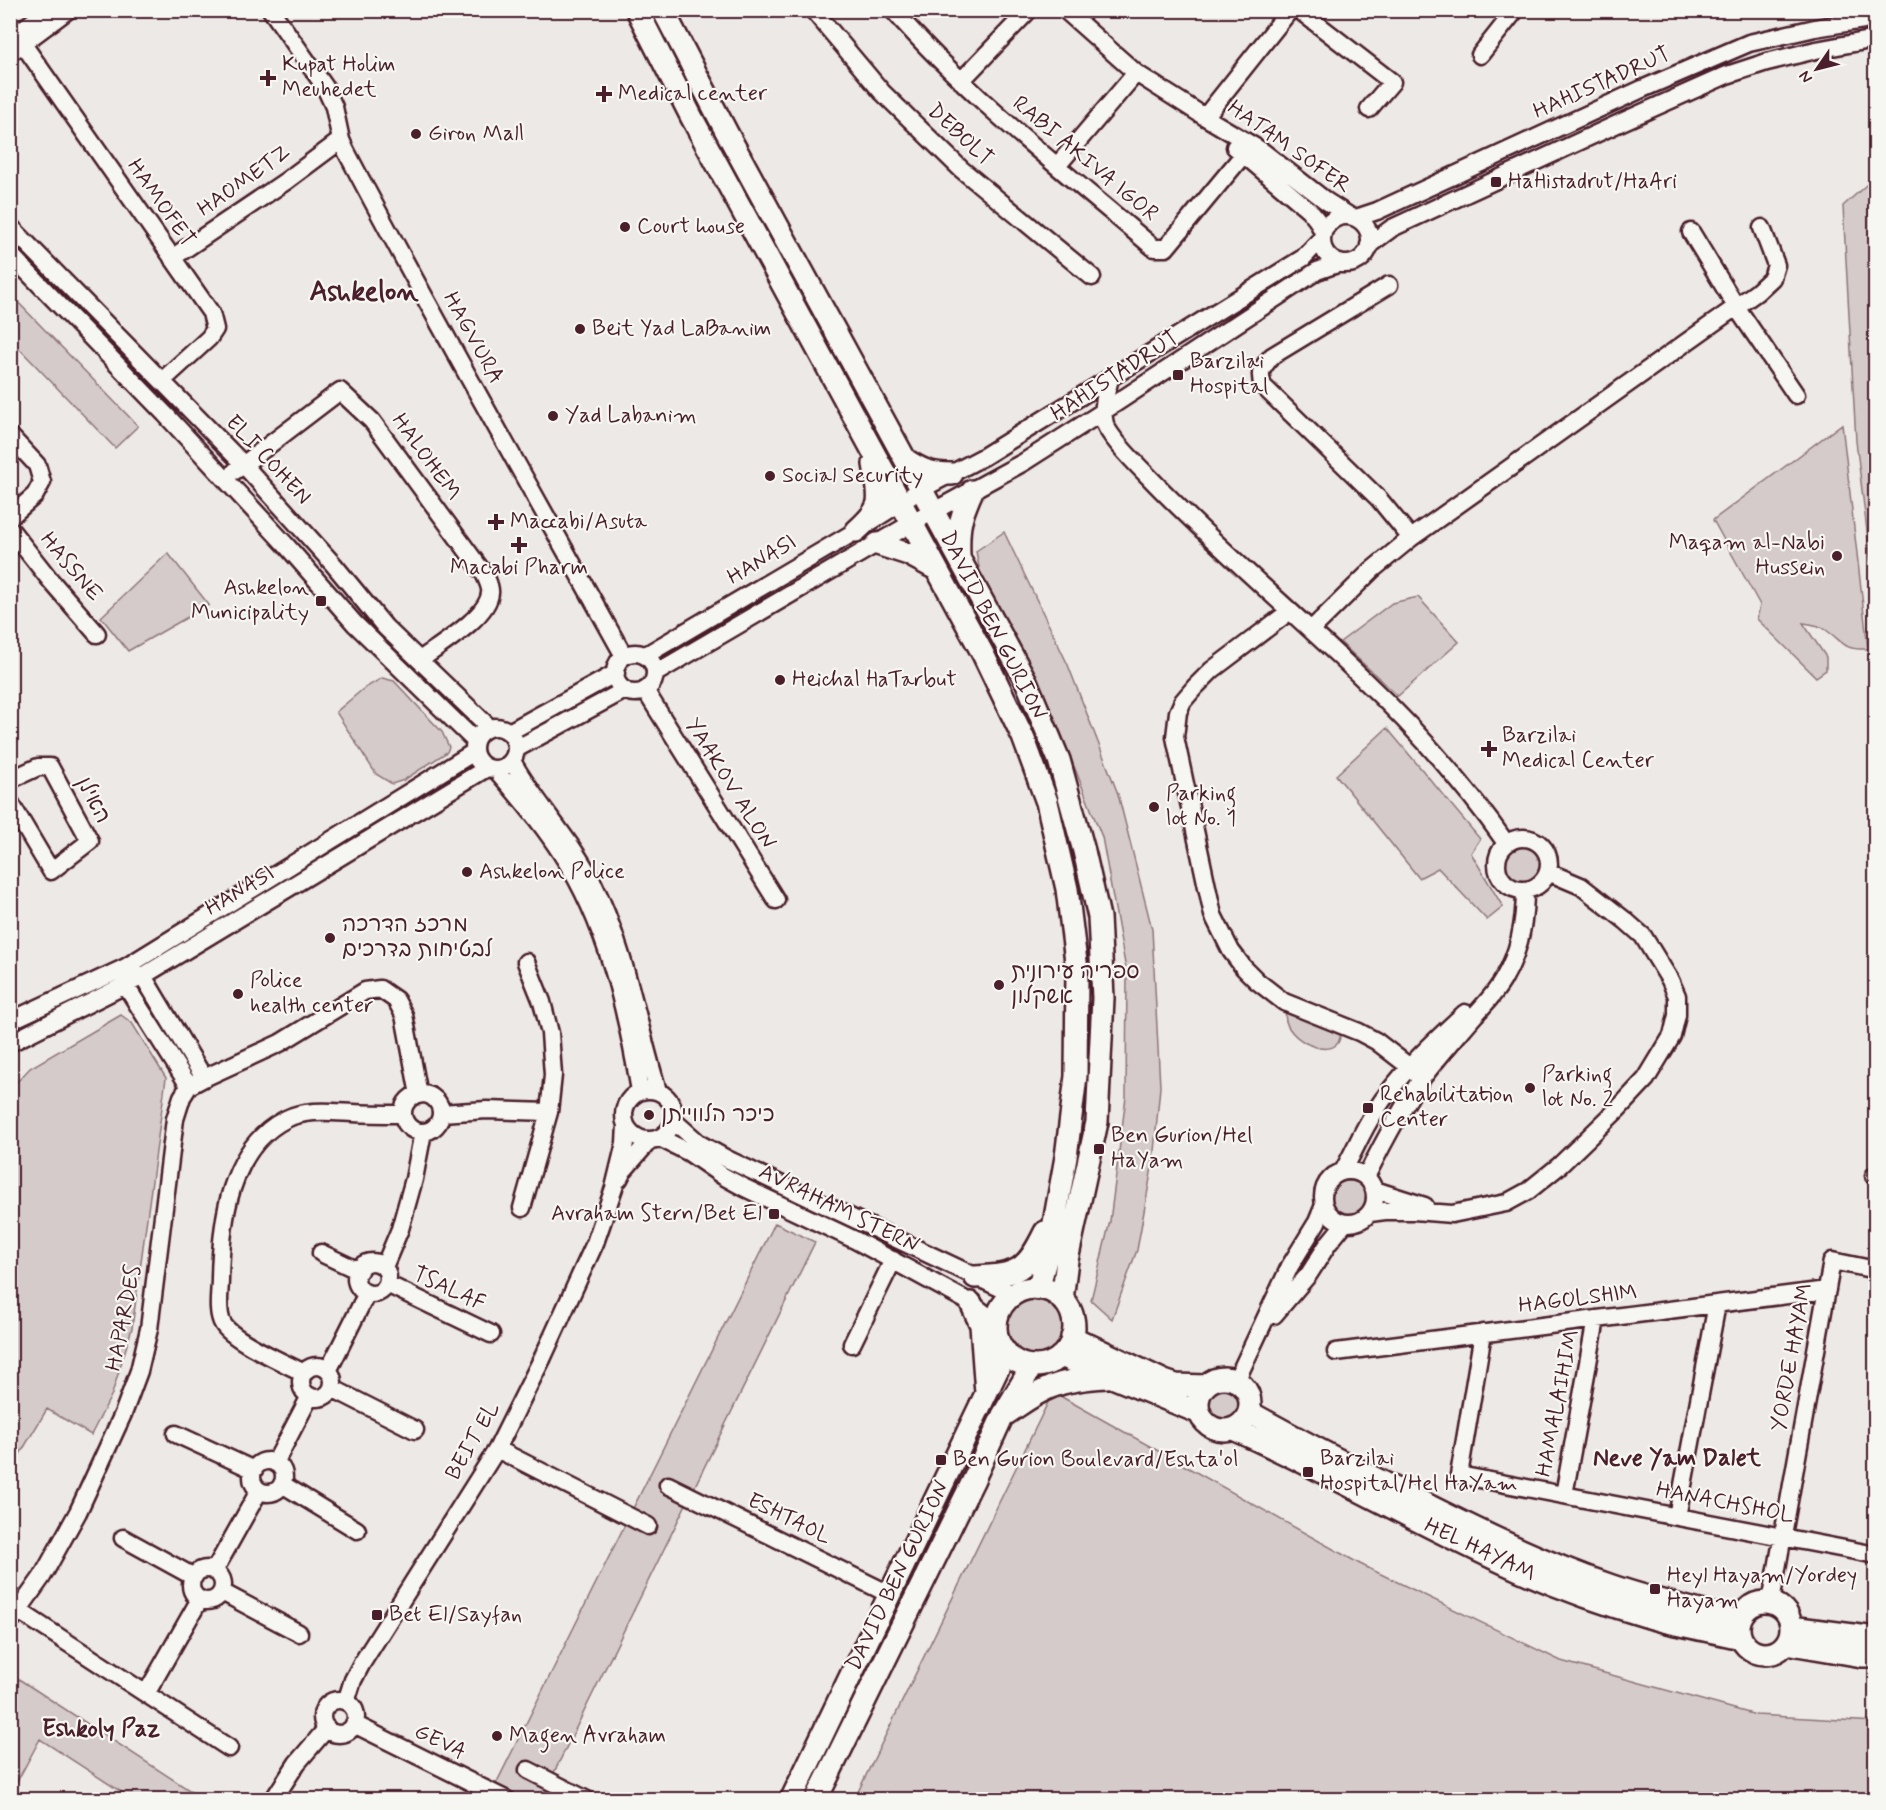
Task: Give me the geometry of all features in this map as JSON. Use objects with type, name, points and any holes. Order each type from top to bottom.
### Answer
[{"type":"main road","name":"DAVID BEN GURION","points":[[637,10],[692,118],[983,654],[1023,737],[1047,802],[1068,889],[1077,970],[1076,1076],[1066,1157],[1050,1245],[1038,1289]]},
{"type":"main road","name":"DAVID BEN GURION","points":[[663,10],[727,133],[1026,681],[1059,760],[1084,850],[1099,917],[1103,998],[1097,1122],[1067,1260],[1062,1300]]},
{"type":"main road","points":[[855,531],[873,516],[878,505],[879,494],[872,449]]},
{"type":"main road","points":[[906,460],[923,471],[952,474]]},
{"type":"main road","points":[[960,559],[958,532],[972,491]]},
{"type":"main road","points":[[877,543],[908,554],[936,569]]},
{"type":"main road","points":[[975,1277],[1002,1274],[1026,1265],[1035,1252],[1056,1207]]},
{"type":"main road","points":[[1038,1289],[1051,1292],[1062,1300],[1072,1317],[1072,1337],[1061,1356],[1045,1365],[1032,1366],[1020,1363],[1006,1352],[997,1336],[997,1323],[1002,1307],[1014,1294],[1038,1289]]},
{"type":"main road","points":[[971,1303],[981,1325],[986,1393]]},
{"type":"main road","points":[[1072,1337],[1164,1381],[1205,1386]]},
{"type":"main road","name":"DAVID BEN GURION","points":[[790,1800],[1006,1352]]},
{"type":"main road","points":[[1061,1356],[1200,1413]]},
{"type":"main road","name":"DAVID BEN GURION","points":[[816,1800],[974,1479],[1003,1415],[1032,1366]]},
{"type":"main road","points":[[1003,1415],[1048,1387],[1091,1378],[1113,1377]]},
{"type":"main road","points":[[1228,1378],[1236,1381],[1242,1385],[1249,1397],[1249,1412],[1240,1425],[1233,1429],[1217,1429],[1203,1420],[1198,1399],[1205,1386],[1212,1381],[1228,1378]]},
{"type":"main road","name":"HEL HAYAM","points":[[1249,1412],[1422,1503],[1527,1554],[1740,1630]]},
{"type":"main road","name":"HEL HAYAM","points":[[1233,1429],[1276,1448],[1435,1530],[1520,1570],[1607,1604],[1653,1618],[1740,1630]]},
{"type":"main road","points":[[1771,1602],[1779,1605],[1785,1611],[1788,1635],[1779,1650],[1762,1654],[1746,1646],[1740,1630],[1748,1608],[1755,1603],[1771,1602]]},
{"type":"main road","points":[[1788,1635],[1875,1638]]},
{"type":"main road","points":[[1788,1635],[1862,1656],[1875,1656]]},
{"type":"street","points":[[15,45],[50,10]]},
{"type":"street","points":[[15,45],[68,10]]},
{"type":"street","name":"HAGVURA","points":[[271,10],[325,87],[334,107],[341,140],[410,273],[624,656]]},
{"type":"street","name":"DEBOLT","points":[[813,10],[882,92],[961,169],[1092,277]]},
{"type":"street","name":"RABI AKIVA IGOR","points":[[893,10],[961,81],[1155,248],[1166,248],[1243,155]]},
{"type":"street","points":[[961,81],[1029,10]]},
{"type":"street","name":"HATAM SOFER","points":[[1065,10],[1136,73],[1262,151],[1326,201],[1352,217]]},
{"type":"street","points":[[1204,117],[1290,10]]},
{"type":"street","points":[[1299,10],[1392,82],[1370,109]]},
{"type":"street","points":[[1480,55],[1514,12],[1512,10]]},
{"type":"street","name":"HAHISTADRUT","points":[[1352,217],[1377,211],[1642,89],[1749,43],[1815,28],[1875,18]]},
{"type":"street","name":"HAHISTADRUT","points":[[1369,245],[1392,228],[1727,75],[1816,50],[1875,39]]},
{"type":"street","name":"HAMOFET","points":[[15,45],[211,313],[215,329],[209,339],[162,381]]},
{"type":"street","points":[[1057,166],[1136,73]]},
{"type":"street","name":"HATAM SOFER","points":[[1204,117],[1243,155],[1309,210],[1317,220],[1322,235]]},
{"type":"street","name":"HAOMETZ","points":[[172,258],[286,181],[341,140]]},
{"type":"street","points":[[1340,216],[1352,217],[1363,223],[1368,230],[1369,245],[1361,258],[1355,262],[1340,263],[1328,257],[1323,247],[1322,235],[1332,219],[1340,216]]},
{"type":"street","name":"ELI COHEN","points":[[10,226],[243,464],[334,565],[385,627],[489,727]]},
{"type":"street","points":[[1311,630],[1372,570],[1411,538],[1737,308],[1772,279],[1776,265],[1762,228]]},
{"type":"street","points":[[1691,232],[1737,308],[1796,395]]},
{"type":"street","name":"HAHISTADRUT","points":[[901,502],[983,457],[1303,258],[1322,235]]},
{"type":"street","name":"ELI COHEN","points":[[10,254],[165,414],[356,624],[474,747]]},
{"type":"street","name":"HAHISTADRUT","points":[[912,523],[1024,462],[1317,271],[1340,263]]},
{"type":"street","points":[[1389,285],[1272,356],[1263,367],[1260,376],[1263,386],[1378,499],[1411,538]]},
{"type":"street","points":[[1110,379],[1104,411],[1105,425],[1125,452],[1170,499],[1362,678],[1447,768],[1506,843]]},
{"type":"street","name":"HALOHEM","points":[[226,479],[340,391],[372,421],[484,575],[491,590],[488,604],[479,616],[420,660]]},
{"type":"street","points":[[10,436],[37,465],[42,482],[35,495],[10,517]]},
{"type":"street","name":"HANASI","points":[[646,655],[901,502]]},
{"type":"street","name":"HANASI","points":[[656,673],[912,523]]},
{"type":"street","name":"HASSNE","points":[[10,529],[97,634]]},
{"type":"street","points":[[1290,611],[1212,670],[1183,700],[1178,712],[1175,737],[1213,915],[1244,968],[1270,992],[1284,1002],[1376,1041],[1409,1066],[1421,1080]]},
{"type":"street","points":[[633,652],[646,655],[654,665],[656,673],[650,688],[632,693],[625,690],[616,678],[615,668],[619,661],[633,652]]},
{"type":"street","points":[[509,732],[616,673]]},
{"type":"street","points":[[492,769],[505,767],[514,755],[625,690]]},
{"type":"street","name":"YAAKOV ALON","points":[[645,690],[776,900]]},
{"type":"street","points":[[640,1091],[616,980],[589,902],[561,852],[492,769],[481,764],[474,747],[478,735],[489,727],[500,727],[513,736],[514,755],[523,781],[570,845],[597,892],[615,937],[658,1091]]},
{"type":"street","name":"HANASI","points":[[10,1021],[126,967],[474,747]]},
{"type":"street","name":"האילן","points":[[10,780],[38,767],[50,767],[90,841],[51,872],[10,802]]},
{"type":"street","name":"HANASI","points":[[10,1043],[126,986],[492,769]]},
{"type":"street","points":[[1521,837],[1529,838],[1536,841],[1546,851],[1548,872],[1537,886],[1517,890],[1503,881],[1498,874],[1497,857],[1506,843],[1521,837]]},
{"type":"street","points":[[1370,1213],[1414,1211],[1452,1214],[1506,1203],[1528,1191],[1558,1166],[1632,1095],[1646,1079],[1672,1036],[1677,1015],[1677,996],[1643,936],[1581,886],[1548,872]]},
{"type":"street","points":[[1452,1214],[1371,1183],[1359,1172],[1342,1171],[1334,1174],[1328,1180],[1322,1197],[1332,1217],[1345,1223],[1359,1222],[1370,1213],[1374,1206],[1371,1183],[1389,1134],[1421,1080],[1505,977],[1518,947],[1524,922],[1525,890]]},
{"type":"street","points":[[1342,1171],[1374,1113],[1409,1066],[1478,999],[1496,973],[1524,922]]},
{"type":"street","points":[[522,1208],[549,1112],[553,1075],[550,1033],[542,1002],[526,962]]},
{"type":"street","points":[[126,967],[143,976],[196,1082],[126,986],[126,967]]},
{"type":"street","points":[[196,1082],[280,1042],[365,991],[380,989],[396,1000],[404,1015],[419,1095]]},
{"type":"street","name":"HAPARDES","points":[[15,1616],[42,1577],[78,1512],[123,1414],[139,1371],[149,1329],[175,1119],[182,1097],[196,1082]]},
{"type":"street","points":[[640,1091],[658,1091],[665,1095],[673,1107],[674,1121],[671,1128],[655,1139],[635,1136],[626,1125],[625,1108],[633,1095],[640,1091]]},
{"type":"street","points":[[419,1095],[426,1095],[436,1101],[441,1113],[438,1124],[423,1132],[411,1129],[404,1120],[403,1114],[409,1099],[419,1095]]},
{"type":"street","points":[[441,1113],[487,1110],[549,1112]]},
{"type":"street","points":[[304,1373],[231,1335],[222,1323],[219,1307],[221,1239],[234,1180],[248,1152],[259,1138],[288,1118],[314,1112],[403,1114]]},
{"type":"street","name":"AVRAHAM STERN","points":[[674,1121],[700,1144],[727,1159],[1014,1294]]},
{"type":"street","name":"BEIT EL","points":[[346,1702],[353,1680],[362,1663],[497,1449],[543,1357],[591,1252],[614,1188],[625,1143],[626,1125]]},
{"type":"street","points":[[384,1267],[400,1229],[414,1179],[423,1132]]},
{"type":"street","name":"BEIT EL","points":[[614,1188],[623,1171],[655,1139]]},
{"type":"street","name":"AVRAHAM STERN","points":[[655,1139],[688,1152],[745,1188],[893,1260],[971,1303],[997,1323]]},
{"type":"street","points":[[1236,1381],[1262,1330],[1290,1266],[1324,1205]]},
{"type":"street","points":[[1262,1330],[1309,1274],[1345,1223]]},
{"type":"street","points":[[321,1253],[359,1270]]},
{"type":"street","points":[[852,1344],[893,1260]]},
{"type":"street","name":"YORDE HAYAM","points":[[1771,1602],[1832,1261],[1875,1270]]},
{"type":"street","points":[[370,1262],[384,1267],[388,1275],[387,1284],[381,1292],[367,1293],[358,1284],[359,1270],[366,1264],[370,1262]]},
{"type":"street","name":"TSALAF","points":[[387,1284],[491,1334]]},
{"type":"street","name":"HAGOLSHIM","points":[[1336,1352],[1827,1290]]},
{"type":"street","points":[[328,1371],[367,1293]]},
{"type":"street","points":[[1677,1517],[1717,1304]]},
{"type":"street","name":"HAMALAIHIM","points":[[1564,1495],[1596,1319]]},
{"type":"street","name":"HANACHSHOL","points":[[1483,1333],[1460,1475],[1875,1555]]},
{"type":"street","points":[[318,1366],[328,1371],[332,1378],[332,1388],[325,1396],[320,1398],[306,1394],[301,1381],[304,1373],[318,1366]]},
{"type":"street","points":[[332,1388],[415,1430]]},
{"type":"street","points":[[275,1463],[310,1396]]},
{"type":"street","points":[[176,1434],[254,1470]]},
{"type":"street","points":[[497,1449],[648,1526]]},
{"type":"street","points":[[260,1463],[275,1463],[282,1470],[282,1484],[279,1489],[270,1493],[259,1491],[252,1479],[254,1470],[260,1463]]},
{"type":"street","points":[[282,1484],[357,1530]]},
{"type":"street","name":"ESHTAOL","points":[[668,1485],[890,1594]]},
{"type":"street","points":[[214,1571],[259,1491]]},
{"type":"street","points":[[123,1538],[194,1577]]},
{"type":"street","points":[[201,1571],[214,1571],[221,1578],[222,1592],[210,1601],[200,1599],[193,1592],[194,1577],[201,1571]]},
{"type":"street","points":[[222,1592],[299,1633]]},
{"type":"street","points":[[146,1694],[200,1599]]},
{"type":"street","points":[[15,1616],[146,1694],[229,1748]]},
{"type":"street","points":[[335,1701],[351,1705],[355,1714],[354,1724],[351,1729],[341,1734],[331,1732],[322,1718],[326,1707],[335,1701]]},
{"type":"street","name":"GEVA","points":[[354,1724],[507,1800]]},
{"type":"street","points":[[273,1800],[297,1763],[327,1728]]},
{"type":"street","points":[[528,1770],[588,1800]]},
{"type":"shaded area","points":[[1875,177],[1875,597],[1856,441],[1843,206]]},
{"type":"shaded area","points":[[11,295],[138,426],[115,448],[11,340]]},
{"type":"shaded area","points":[[1842,424],[1868,649],[1848,647],[1824,628],[1803,623],[1826,657],[1826,670],[1816,677],[1757,619],[1760,605],[1713,520]]},
{"type":"shaded area","points":[[1004,532],[1068,665],[1118,794],[1152,929],[1160,1087],[1153,1162],[1137,1250],[1112,1319],[1091,1300],[1110,1221],[1126,1097],[1127,975],[1102,837],[1055,718],[980,573],[976,551]]},
{"type":"shaded area","points":[[168,553],[209,605],[128,651],[101,617]]},
{"type":"shaded area","points":[[1418,597],[1459,642],[1398,696],[1340,642],[1392,603]]},
{"type":"shaded area","points":[[382,678],[394,681],[442,732],[449,747],[447,752],[404,780],[392,784],[376,774],[336,712],[363,689]]},
{"type":"shaded area","points":[[1387,728],[1480,839],[1471,853],[1503,907],[1487,920],[1438,868],[1419,878],[1336,775]]},
{"type":"shaded area","points":[[1521,845],[1535,850],[1540,864],[1535,878],[1521,883],[1507,878],[1502,864],[1507,850]]},
{"type":"shaded area","points":[[1288,1007],[1341,1032],[1336,1045],[1320,1048],[1301,1040],[1287,1025],[1285,1016]]},
{"type":"shaded area","points":[[121,1015],[132,1023],[166,1078],[132,1328],[112,1394],[91,1435],[47,1409],[11,1469],[11,1085],[30,1068]]},
{"type":"shaded area","points":[[1349,1181],[1364,1187],[1370,1202],[1364,1217],[1349,1223],[1334,1217],[1328,1202],[1334,1187]]},
{"type":"shaded area","points":[[775,1223],[815,1242],[541,1799],[488,1800]]},
{"type":"shaded area","points":[[1027,1297],[1039,1297],[1055,1306],[1062,1316],[1064,1328],[1062,1340],[1055,1350],[1039,1359],[1027,1359],[1016,1354],[1007,1345],[1002,1334],[1002,1322],[1007,1311],[1016,1302]]},
{"type":"shaded area","points":[[1223,1389],[1234,1394],[1239,1405],[1234,1416],[1223,1421],[1212,1416],[1207,1405],[1212,1394]]},
{"type":"shaded area","points":[[1053,1392],[1360,1564],[1561,1661],[1756,1715],[1875,1722],[1875,1799],[854,1800]]},
{"type":"shaded area","points":[[11,1674],[203,1799],[120,1799],[123,1793],[40,1739],[11,1793]]},
{"type":"place","name":"Kupat Holim Meuhedet","points":[[268,78]]},
{"type":"place","name":"Medical center","points":[[604,94]]},
{"type":"place","name":"Giron Mall","points":[[416,134]]},
{"type":"place","name":"HaHistadrut/HaAri","points":[[1496,182]]},
{"type":"place","name":"Court house","points":[[625,227]]},
{"type":"place","name":"Beit Yad LaBanim","points":[[580,329]]},
{"type":"place","name":"Barzilai Hospital","points":[[1178,375]]},
{"type":"place","name":"Yad Labanim","points":[[553,416]]},
{"type":"place","name":"Social Security","points":[[770,476]]},
{"type":"place","name":"Maccabi/Asuta","points":[[496,522]]},
{"type":"place","name":"Macabi Pharm","points":[[519,545]]},
{"type":"place","name":"Maqam al-Nabi Hussein","points":[[1837,556]]},
{"type":"place","name":"Ashkelon Municipality","points":[[321,601]]},
{"type":"place","name":"Heichal HaTarbut","points":[[780,680]]},
{"type":"place","name":"Barzilai Medical Center","points":[[1489,749]]},
{"type":"place","name":"Parking lot No. 1","points":[[1154,807]]},
{"type":"place","name":"Ashkelon Police","points":[[467,872]]},
{"type":"place","name":"מרכז הדרכה לבטיחות בדרכים","points":[[330,938]]},
{"type":"place","name":"ספריה עירונית אשקלון","points":[[999,985]]},
{"type":"place","name":"Police health center","points":[[238,994]]},
{"type":"place","name":"Parking lot No. 2","points":[[1530,1088]]},
{"type":"place","name":"Rehabilitation Center","points":[[1368,1108]]},
{"type":"place","name":"כיכר הלווייתן","points":[[649,1115]]},
{"type":"place","name":"Ben Gurion/Hel HaYam","points":[[1099,1149]]},
{"type":"place","name":"Avraham Stern/Bet El","points":[[774,1214]]},
{"type":"place","name":"Ben Gurion Boulevard/Eshta'ol","points":[[941,1460]]},
{"type":"place","name":"Barzilai Hospital/Hel HaYam","points":[[1308,1472]]},
{"type":"place","name":"Heyl Hayam/Yordey Hayam","points":[[1655,1589]]},
{"type":"place","name":"Bet El/Sayfan","points":[[377,1615]]},
{"type":"place","name":"Magen Avraham","points":[[497,1736]]},
{"type":"district","name":"Ashkelon","points":[[364,292]]},
{"type":"district","name":"Neve Yam Dalet","points":[[1677,1458]]},
{"type":"district","name":"Eshkoly Paz","points":[[101,1729]]}]
